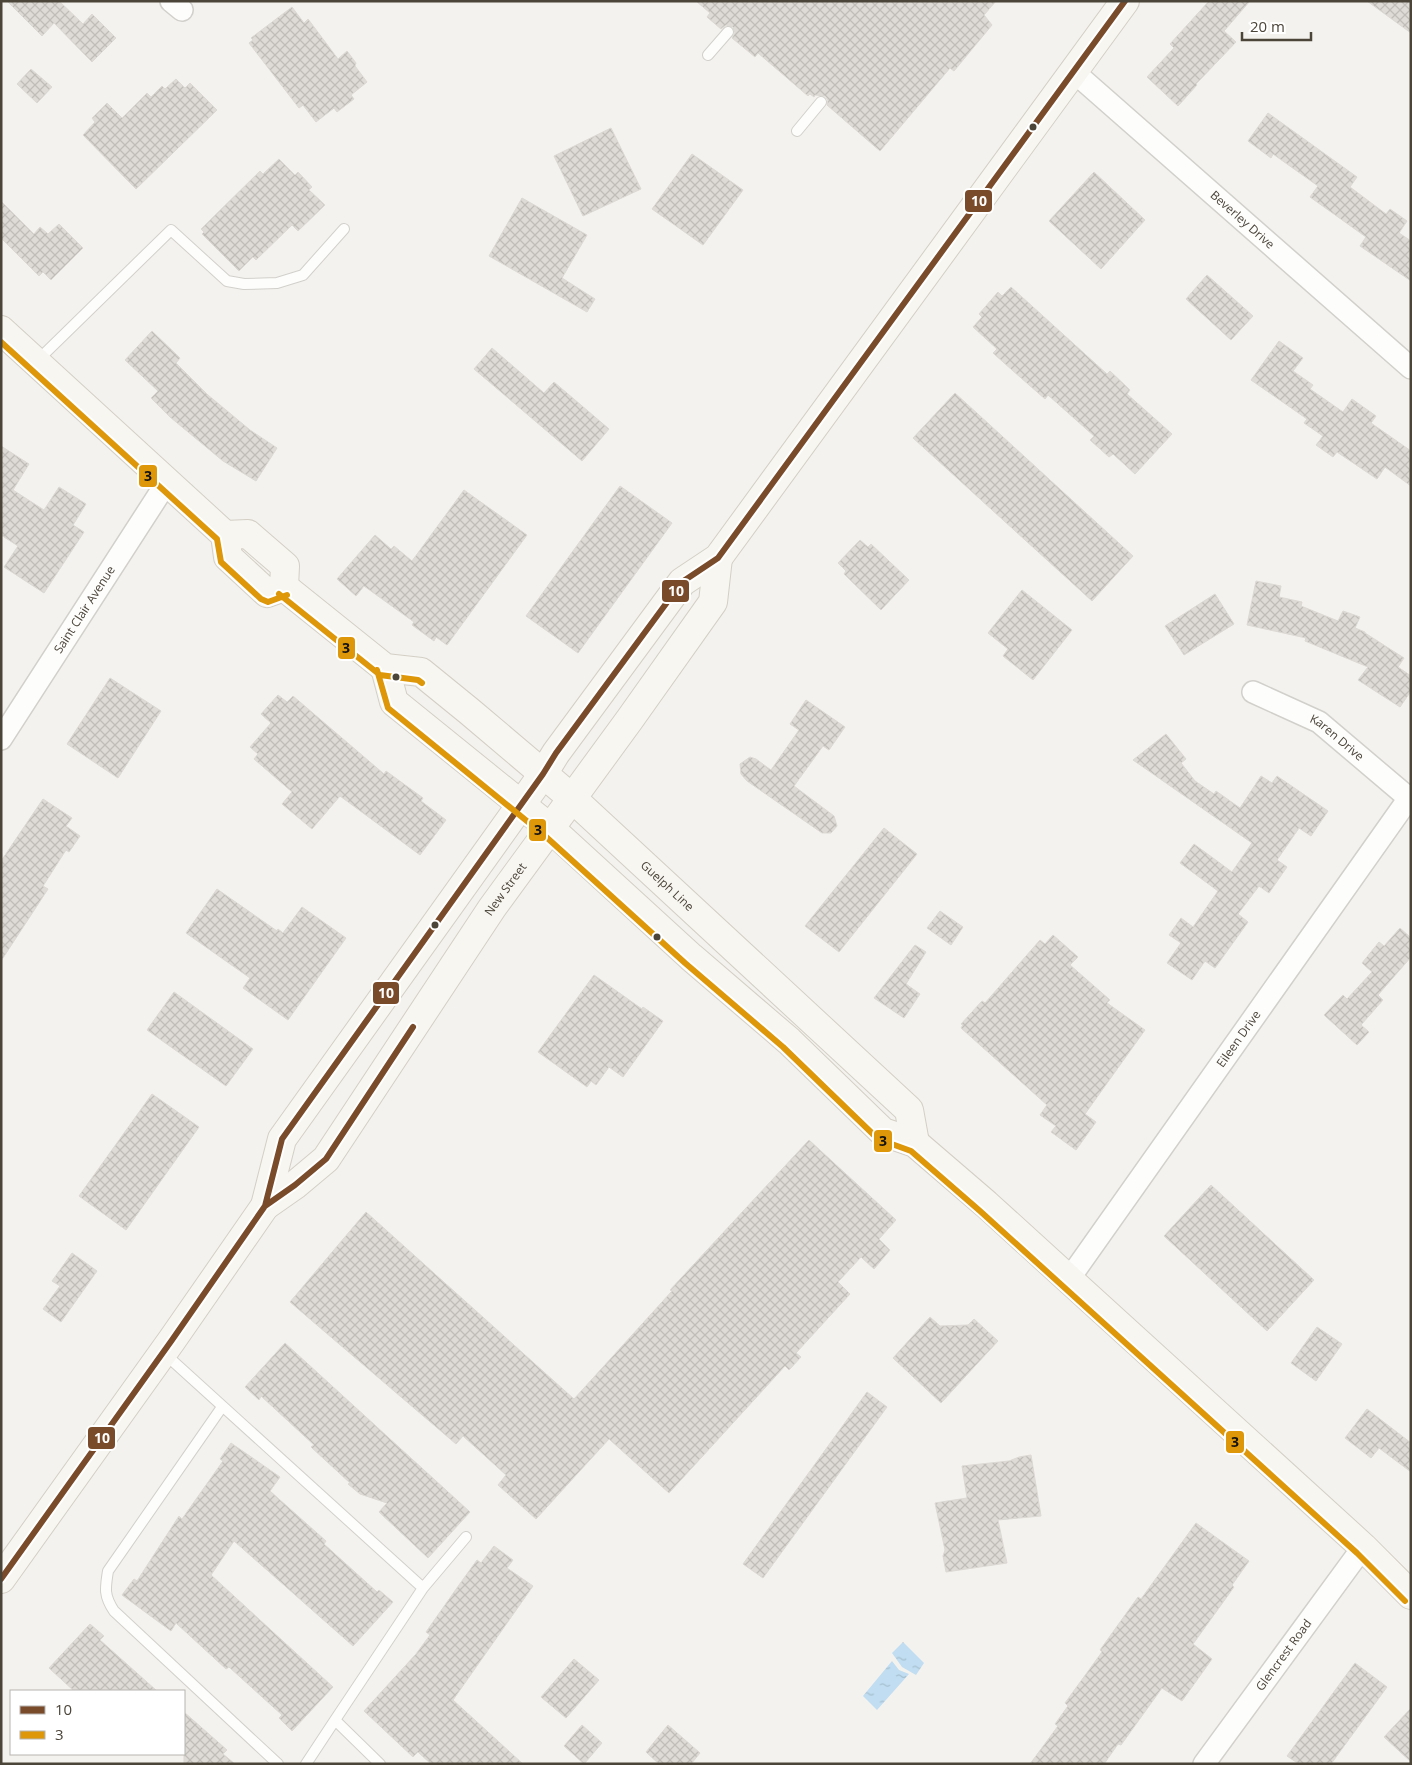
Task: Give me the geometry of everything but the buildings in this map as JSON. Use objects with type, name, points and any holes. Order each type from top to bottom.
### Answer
[{"type":"main road","name":"New Street","points":[[265,1206],[282,1139],[562,746],[682,582],[718,558],[1124,1]]},
{"type":"main road","points":[[1,330],[225,535],[248,534],[285,566],[284,587],[386,668],[394,702],[550,828],[691,957],[789,1041],[883,1132],[915,1143],[986,1204],[1363,1547],[1411,1595]]},
{"type":"main road","name":"New Street","points":[[1,1579],[265,1206],[295,1185],[326,1159],[492,908],[573,799],[713,602],[718,558]]},
{"type":"main road","name":"Guelph Line","points":[[386,668],[421,672],[573,799],[909,1110],[915,1143]]},
{"type":"street","name":"Beverley Drive","points":[[1074,72],[1411,368]]},
{"type":"street","name":"Saint Clair Avenue","points":[[1,739],[167,482]]},
{"type":"street","name":"Karen Drive","points":[[1252,692],[1319,722],[1410,799]]},
{"type":"street","name":"Eileen Drive","points":[[1069,1279],[1410,799]]},
{"type":"street","name":"Glencrest Road","points":[[1205,1763],[1363,1547]]},
{"type":"lane","points":[[708,55],[728,32]]},
{"type":"lane","points":[[797,131],[821,102]]},
{"type":"lane","points":[[36,362],[171,230],[227,281],[244,284],[277,282],[303,276],[344,229]]},
{"type":"lane","points":[[163,1352],[423,1588]]},
{"type":"lane","points":[[222,1407],[108,1571],[105,1586],[107,1600],[114,1611],[278,1764]]},
{"type":"lane","points":[[306,1764],[423,1588],[466,1537]]},
{"type":"lane","points":[[335,1720],[380,1764]]},
{"type":"water","points":[[903,1642],[924,1663],[916,1675],[902,1667],[892,1653]]},
{"type":"water","points":[[892,1661],[899,1670],[909,1674],[877,1710],[863,1696]]},
{"type":"transit line","name":"10","points":[[265,1206],[282,1139],[543,774],[556,753],[682,582],[718,558],[1125,1]]},
{"type":"transit line","name":"3","points":[[1,342],[217,539],[221,562],[261,599],[268,602],[287,595]]},
{"type":"transit line","name":"3","points":[[279,594],[380,675],[418,680],[422,683]]},
{"type":"transit line","name":"3","points":[[377,670],[388,708],[544,835],[685,963],[783,1047],[878,1139],[911,1151],[980,1211],[1357,1553],[1405,1601]]},
{"type":"transit line","name":"10","points":[[1,1579],[172,1340],[265,1206],[295,1185],[326,1159],[413,1027]]}]
